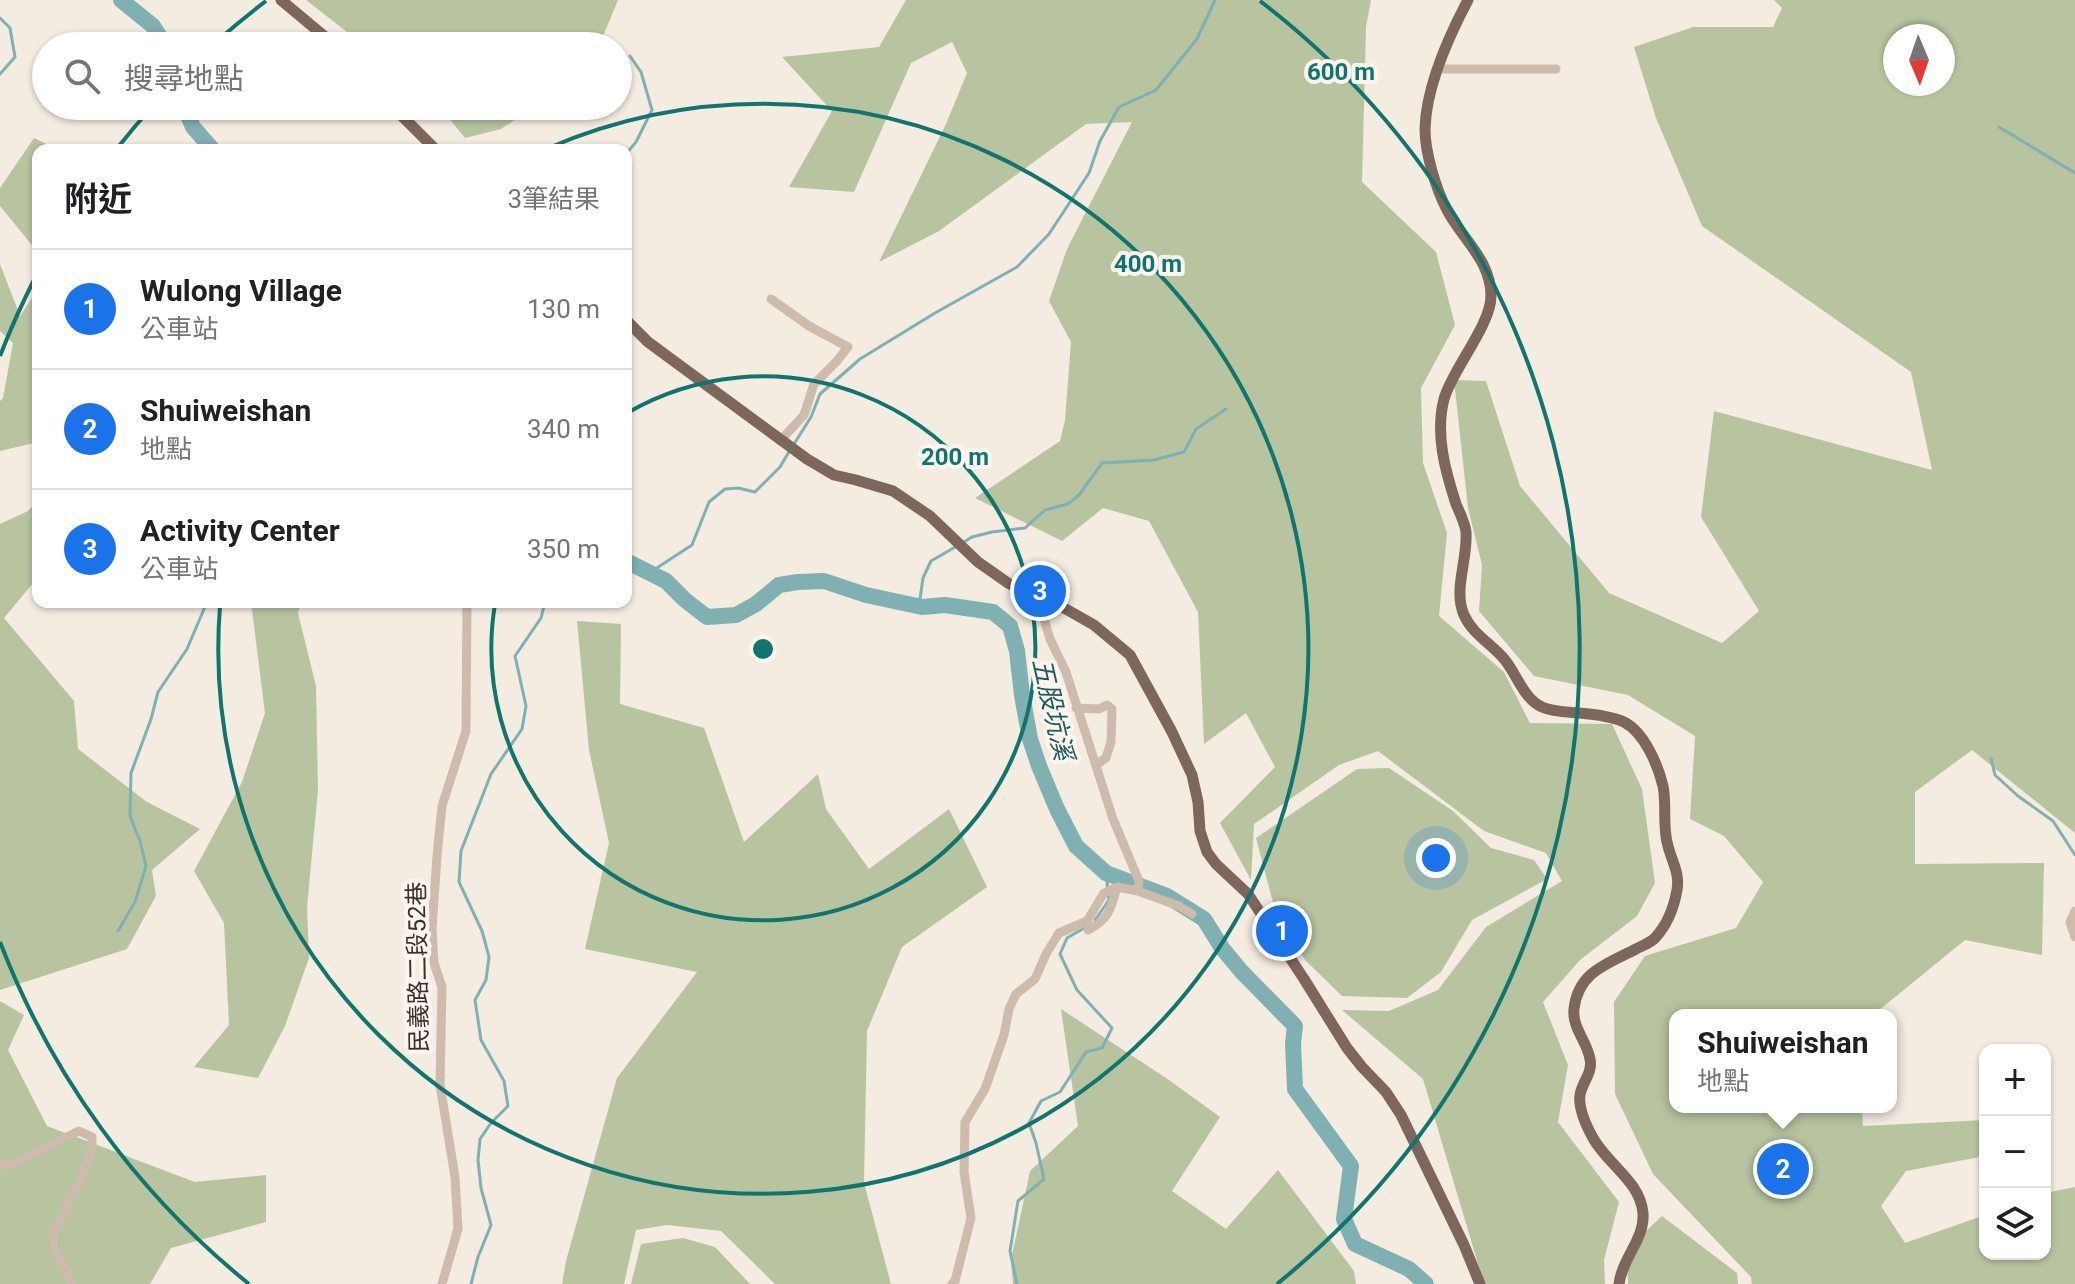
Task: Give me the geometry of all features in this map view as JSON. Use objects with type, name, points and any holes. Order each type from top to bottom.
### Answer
[{"type":"main road","points":[[281,0],[319,32]]},
{"type":"main road","points":[[1468,0],[1439,69],[1425,130],[1428,160],[1447,210],[1488,272],[1492,300],[1485,320],[1445,396],[1440,427],[1446,470],[1466,529],[1460,591],[1462,612],[1475,631],[1503,656],[1530,700],[1545,709],[1624,722],[1638,734],[1656,763],[1663,788],[1665,832],[1678,874],[1678,888],[1669,918],[1653,940],[1598,967],[1579,988],[1573,1012],[1578,1033],[1590,1058],[1590,1073],[1580,1096],[1584,1118],[1601,1151],[1637,1191],[1643,1211],[1643,1229],[1620,1273],[1619,1284]]},
{"type":"main road","points":[[406,120],[430,144]]},
{"type":"main road","points":[[632,326],[648,342],[787,446],[834,475],[893,491],[930,516],[978,562],[1008,583],[1094,625],[1130,655],[1192,775],[1200,831],[1207,852],[1248,894],[1347,1048],[1386,1092],[1401,1115],[1480,1284]]},
{"type":"street","points":[[1439,69],[1556,69]]},
{"type":"street","points":[[771,299],[809,326],[848,347],[814,384],[804,415],[787,446]]},
{"type":"street","points":[[1038,599],[1050,639],[1066,672],[1138,886]]},
{"type":"street","name":"民義路二段52巷","points":[[442,1284],[458,1229],[455,1177],[440,1085],[442,987],[434,963],[432,929],[442,806],[466,731],[467,608]]},
{"type":"street","points":[[1076,708],[1099,709],[1107,705],[1112,709],[1111,742],[1106,758],[1096,765]]},
{"type":"street","points":[[952,1284],[971,1218],[964,1172],[965,1122],[985,1089],[1016,994],[1035,979],[1059,933],[1087,921],[1104,893],[1117,887],[1138,886],[1192,914]]},
{"type":"street","points":[[1088,930],[1110,912],[1117,887]]},
{"type":"street","points":[[2075,911],[2070,922],[2075,937]]},
{"type":"street","points":[[0,1165],[13,1164],[79,1131],[92,1137],[93,1147],[86,1165],[53,1235],[53,1248],[71,1284]]},
{"type":"green space","points":[[306,0],[618,0],[605,32],[347,32]]},
{"type":"green space","points":[[906,0],[1371,0],[1366,27],[1362,182],[1436,252],[1455,325],[1421,388],[1423,463],[1447,533],[1439,616],[1504,672],[1530,723],[1612,724],[1642,789],[1655,883],[1637,916],[1580,960],[1543,1002],[1568,1065],[1558,1122],[1619,1202],[1604,1260],[1605,1284],[1484,1284],[1423,1079],[1342,1010],[1389,1011],[1438,990],[1486,927],[1562,881],[1546,853],[1484,831],[1378,751],[1339,765],[1254,824],[1251,880],[1220,823],[1275,767],[1246,713],[1204,744],[1198,612],[1149,521],[1103,508],[1062,541],[975,498],[1060,441],[1065,420],[1071,342],[1049,301],[1067,249],[1132,122],[1086,124],[939,231],[879,262],[946,124],[967,73],[952,42],[911,63],[854,192],[789,187],[832,111],[782,57],[879,47]]},
{"type":"green space","points":[[1774,0],[2075,0],[2075,833],[1972,750],[1915,792],[1915,864],[2044,863],[2042,955],[1965,940],[1880,1009],[1669,1009],[1669,1113],[1862,1113],[1863,1126],[1979,1120],[1979,1157],[1906,1171],[1881,1206],[1905,1243],[1979,1217],[1979,1260],[2051,1260],[2051,1192],[2075,1187],[2075,1284],[1752,1284],[1751,1277],[1653,1174],[1615,1094],[1614,1002],[1645,956],[1736,928],[1763,882],[1724,836],[1690,819],[1695,736],[1628,695],[1534,676],[1479,611],[1482,565],[1468,508],[1454,380],[1486,381],[1520,486],[1609,593],[1722,643],[1759,611],[1701,517],[1714,411],[1932,470],[1911,372],[1702,226],[1656,118],[1634,47],[1693,27],[1773,27],[1782,8]]},
{"type":"green space","points":[[450,120],[515,120],[501,129],[465,138]]},
{"type":"green space","points":[[34,138],[46,144],[32,144],[32,245],[0,206],[0,188]]},
{"type":"green space","points":[[0,264],[20,316],[32,298],[32,443],[0,451],[0,401],[13,343],[0,331]]},
{"type":"green space","points":[[32,507],[32,584],[4,618],[74,701],[78,749],[147,802],[200,829],[152,870],[156,896],[127,949],[0,990],[0,524]]},
{"type":"green space","points":[[252,608],[299,608],[316,686],[318,790],[307,907],[309,958],[285,1026],[258,1078],[194,1067],[229,1025],[224,923],[194,871],[242,782],[265,713]]},
{"type":"green space","points":[[577,621],[621,624],[620,704],[704,728],[744,842],[818,774],[826,809],[869,869],[949,809],[987,887],[902,947],[867,1031],[864,1183],[891,1284],[775,1284],[721,1231],[667,1225],[636,1230],[624,1284],[562,1284],[617,1078],[697,972],[585,949],[609,843],[589,750]]},
{"type":"green space","points":[[1389,768],[1453,811],[1491,848],[1534,860],[1547,879],[1472,920],[1441,972],[1407,998],[1342,996],[1305,960],[1275,910],[1256,838],[1357,769]]},
{"type":"green space","points":[[0,1001],[24,1015],[8,1050],[47,1126],[195,1182],[266,1175],[266,1222],[171,1248],[150,1284],[0,1284]]},
{"type":"green space","points":[[1061,1009],[1220,1117],[1172,1191],[1226,1229],[1278,1170],[1354,1271],[1356,1284],[1013,1284],[1011,1260],[1030,1171],[1078,1126]]},
{"type":"green space","points":[[1662,1216],[1737,1273],[1738,1284],[1628,1284],[1627,1261],[1643,1234]]},
{"type":"green space","points":[[683,1238],[715,1247],[750,1284],[631,1284],[641,1244]]},
{"type":"waterway","name":"五股坑溪","points":[[121,0],[157,32]]},
{"type":"waterway","points":[[794,444],[811,417],[820,394],[860,359],[1017,267],[1049,234],[1089,173],[1100,141],[1119,107],[1156,90],[1197,39],[1215,0]]},
{"type":"waterway","points":[[0,18],[10,28],[15,57],[0,74]]},
{"type":"waterway","points":[[632,59],[641,72],[652,110],[632,147]]},
{"type":"waterway","name":"五股坑溪","points":[[190,120],[208,144]]},
{"type":"waterway","points":[[1999,127],[2075,173]]},
{"type":"waterway","points":[[964,542],[992,532],[1025,528],[1045,510],[1068,504],[1079,495],[1102,463],[1154,460],[1184,452],[1196,429],[1226,409]]},
{"type":"waterway","points":[[649,573],[692,545],[709,502],[725,489],[755,492],[780,467],[790,450]]},
{"type":"waterway","points":[[919,606],[923,578],[931,561],[957,546]]},
{"type":"waterway","name":"五股坑溪","points":[[632,564],[666,581],[707,617],[736,615],[756,604],[779,585],[824,581],[866,595],[922,607],[945,605],[993,612],[1010,626],[1017,651],[1030,739],[1057,809],[1076,846],[1106,873],[1167,896],[1204,919],[1241,971],[1295,1026],[1295,1089],[1351,1166],[1344,1219],[1355,1244],[1409,1269],[1426,1284]]},
{"type":"waterway","points":[[118,931],[135,902],[146,866],[130,816],[131,773],[158,692],[187,649],[204,608]]},
{"type":"waterway","points":[[471,1284],[491,1225],[481,1188],[478,1160],[480,1139],[508,1106],[504,1081],[481,1040],[475,1000],[486,980],[489,957],[482,931],[459,882],[461,851],[491,774],[522,729],[526,706],[515,656],[541,618],[544,608]]},
{"type":"waterway","points":[[1991,758],[1995,775],[2053,821],[2075,855]]},
{"type":"waterway","points":[[1095,920],[1109,900],[1106,873]]},
{"type":"waterway","points":[[1017,1284],[1010,1251],[1018,1201],[1044,1179],[1029,1123],[1041,1101],[1060,1092],[1086,1052],[1102,1048],[1112,1028],[1077,990],[1060,954],[1067,938],[1086,927]]},
{"type":"place","name":"Activity Center","points":[[1040,591]]},
{"type":"place","name":"Wulong Village","points":[[1282,931]]},
{"type":"place","name":"Shuiweishan","points":[[1783,1169]]}]
